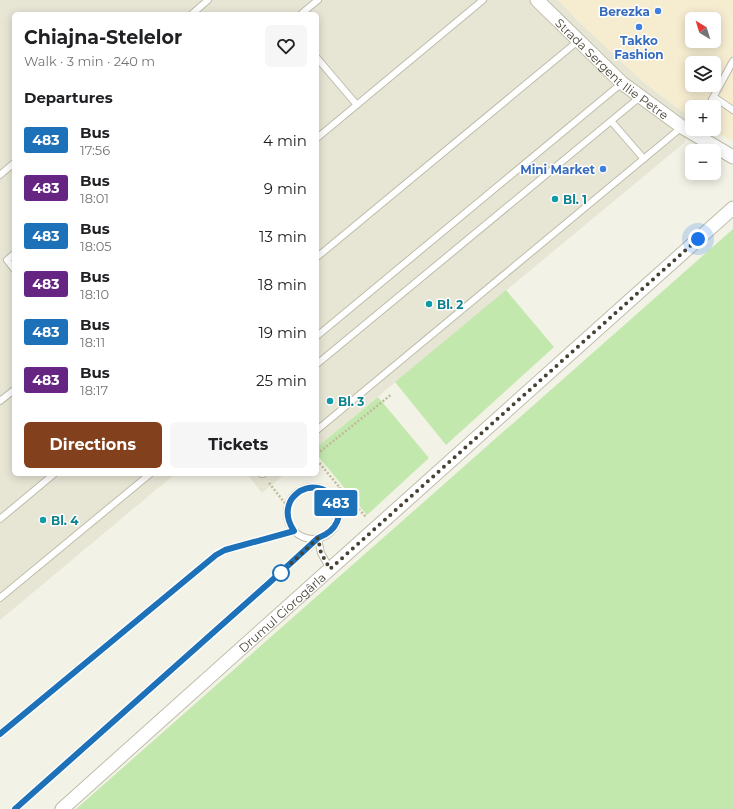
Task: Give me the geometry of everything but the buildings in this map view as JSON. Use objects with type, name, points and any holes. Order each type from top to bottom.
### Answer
[{"type":"street","name":"Strada Sergent Ilie Petre","points":[[537,0],[622,83],[640,97],[685,126]]},
{"type":"street","name":"Strada Sergent Ilie Petre","points":[[700,136],[733,157]]},
{"type":"street","name":"Drumul Ciorogârla","points":[[62,809],[733,208]]},
{"type":"lane","points":[[194,12],[208,0]]},
{"type":"lane","points":[[303,12],[318,0]]},
{"type":"lane","points":[[319,136],[483,0]]},
{"type":"lane","points":[[319,255],[578,41]]},
{"type":"lane","points":[[319,60],[357,105]]},
{"type":"lane","points":[[712,100],[733,61]]},
{"type":"lane","points":[[319,334],[622,83]]},
{"type":"lane","points":[[319,362],[640,97]]},
{"type":"lane","points":[[714,97],[733,110]]},
{"type":"lane","points":[[611,121],[644,159]]},
{"type":"lane","points":[[319,428],[644,159],[685,132]]},
{"type":"lane","points":[[0,175],[12,165]]},
{"type":"lane","points":[[12,256],[7,260],[12,266]]},
{"type":"lane","points":[[0,401],[12,392]]},
{"type":"lane","points":[[0,519],[52,476]]},
{"type":"lane","points":[[0,598],[148,476]]},
{"type":"lane","points":[[312,487],[321,488],[331,495],[338,506],[339,515],[337,523],[326,536],[318,538],[305,538],[294,531],[288,520],[288,507],[291,499],[297,493],[312,487]]},
{"type":"lane","points":[[0,734],[216,555],[225,550],[294,531]]},
{"type":"lane","points":[[318,538],[321,553],[330,569]]},
{"type":"lane","points":[[15,809],[318,538]]},
{"type":"path","points":[[319,452],[392,394]]},
{"type":"path","points":[[319,462],[376,528]]},
{"type":"path","points":[[265,476],[288,507]]},
{"type":"path","points":[[331,495],[340,488]]},
{"type":"shaded area","points":[[0,0],[558,0],[577,20],[642,81],[685,114],[685,136],[687,136],[684,143],[319,445],[319,12],[12,12],[12,476],[173,476],[0,620]]},
{"type":"shaded area","points":[[558,0],[733,0],[733,141],[721,135],[721,100],[685,100],[685,114],[642,81],[577,20]]},
{"type":"shaded area","points":[[249,476],[283,476],[262,493]]},
{"type":"green space","points":[[733,229],[733,809],[76,809]]},
{"type":"green space","points":[[506,290],[554,347],[446,445],[395,382]]},
{"type":"green space","points":[[378,397],[429,458],[367,515],[319,457],[319,445]]},
{"type":"bus line","name":"483","points":[[0,734],[216,555],[225,550],[294,531],[287,516],[291,499],[297,493],[312,487],[321,488],[334,498],[338,506],[339,515],[337,523],[326,536],[318,538],[15,809]]},
{"type":"place","name":"Berezka","points":[[658,11]]},
{"type":"place","name":"Takko Fashion","points":[[639,27]]},
{"type":"place","name":"Mini Market","points":[[603,169]]},
{"type":"place","name":"Bl. 1","points":[[555,199]]},
{"type":"place","name":"Bl. 2","points":[[429,304]]},
{"type":"place","name":"Bl. 3","points":[[330,401]]},
{"type":"place","name":"Bl. 4","points":[[43,520]]},
{"type":"route","points":[[281,573],[318,538],[321,553],[330,569],[698,239]]}]
